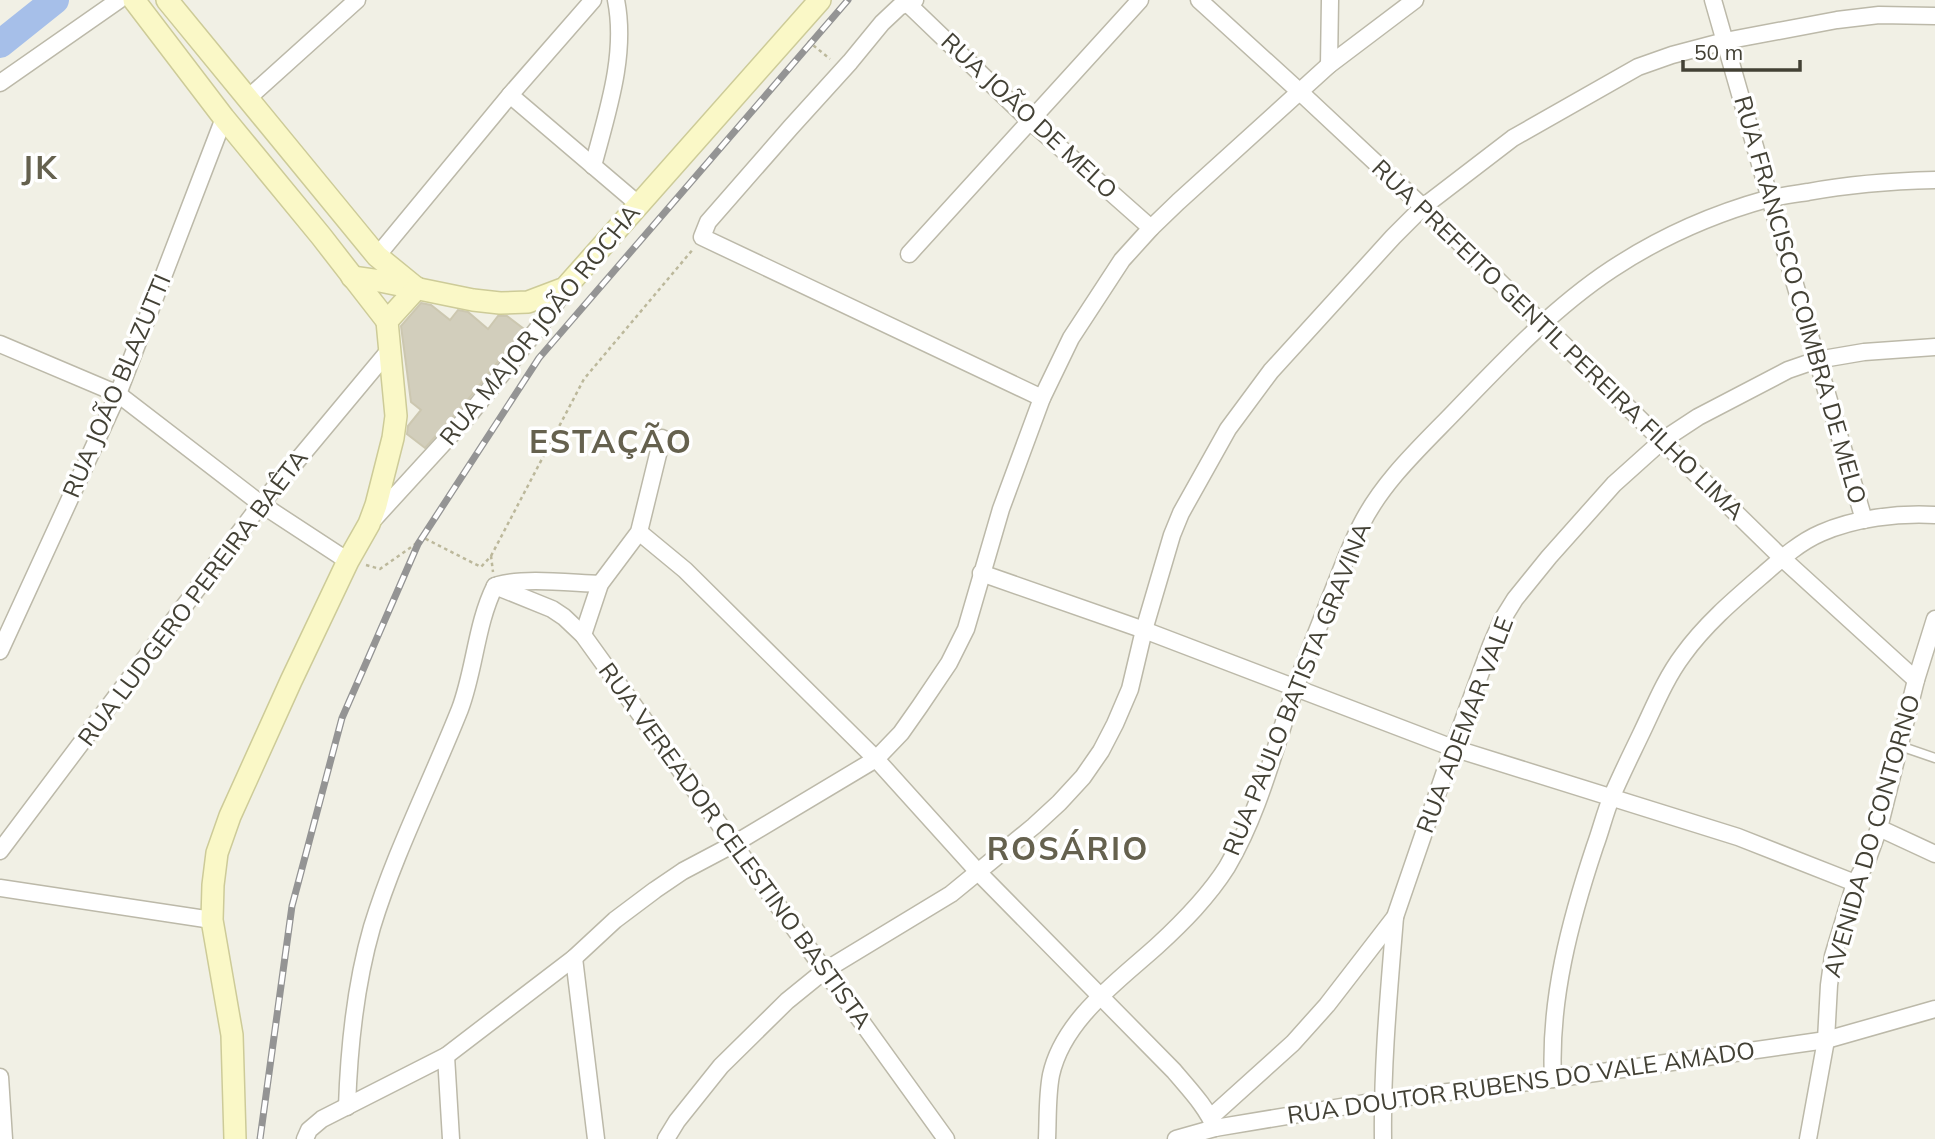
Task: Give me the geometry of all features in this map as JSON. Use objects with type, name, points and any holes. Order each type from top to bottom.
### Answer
[{"type":"main road","points":[[134,0],[224,118],[387,321],[417,288]]},
{"type":"main road","name":"RUA MAJOR JOÃO ROCHA","points":[[565,288],[820,0]]},
{"type":"main road","points":[[156,28],[172,7],[377,256],[417,288]]},
{"type":"main road","points":[[224,118],[247,99]]},
{"type":"main road","points":[[321,236],[344,216]]},
{"type":"main road","name":"RUA MAJOR JOÃO ROCHA","points":[[235,1139],[232,1035],[212,920],[215,869],[221,839],[291,681],[348,561],[369,524],[388,458],[396,416],[391,348],[377,256]]},
{"type":"main road","points":[[352,277],[500,303],[528,302],[565,288]]},
{"type":"street","points":[[0,83],[119,0]]},
{"type":"street","points":[[247,99],[357,0]]},
{"type":"street","points":[[377,256],[510,95],[593,0]]},
{"type":"street","points":[[593,166],[608,110],[617,57],[617,0]]},
{"type":"street","points":[[909,254],[1140,0]]},
{"type":"street","name":"RUA PREFEITO GENTIL PEREIRA FILHO LIMA","points":[[1199,0],[1423,207],[1783,558],[1916,680]]},
{"type":"street","points":[[1329,65],[1330,0]]},
{"type":"street","points":[[305,1139],[309,1130],[321,1119],[446,1056],[574,958],[615,920],[655,890],[876,759],[901,733],[948,663],[966,629],[1000,509],[1042,398],[1071,338],[1122,260],[1151,228],[1329,65],[1415,0]]},
{"type":"street","name":"RUA FRANCISCO COIMBRA DE MELO","points":[[1713,0],[1864,520]]},
{"type":"street","points":[[911,1],[882,23],[708,222],[702,237],[1042,398]]},
{"type":"street","name":"RUA JOÃO DE MELO","points":[[911,1],[1030,121],[1151,228]]},
{"type":"street","points":[[666,1139],[720,1066],[771,1016],[824,971],[951,894],[979,873],[1059,803],[1083,777],[1101,751],[1130,689],[1144,630],[1181,513],[1228,429],[1271,371],[1392,237],[1423,207],[1513,138],[1638,68],[1672,55],[1725,41],[1837,20],[1879,15],[1935,16]]},
{"type":"street","points":[[510,95],[638,204]]},
{"type":"street","name":"RUA JOÃO BLAZUTTI","points":[[0,651],[118,394],[224,118]]},
{"type":"street","name":"RUA PAULO BATISTA GRAVINA","points":[[1047,1139],[1052,1075],[1056,1060],[1073,1028],[1101,996],[1199,904],[1224,871],[1240,843],[1268,776],[1295,688],[1359,527],[1394,476],[1481,384],[1542,325],[1612,269],[1653,245],[1714,217],[1770,198],[1840,186],[1935,180]]},
{"type":"street","name":"RUA MAJOR JOÃO ROCHA","points":[[369,524],[470,414],[550,313],[565,288]]},
{"type":"street","points":[[0,344],[118,394],[261,504],[348,561]]},
{"type":"street","name":"RUA ADEMAR VALE","points":[[1213,1123],[1327,1006],[1395,917],[1453,747],[1502,620],[1549,557],[1614,484],[1663,440],[1698,417],[1788,370],[1817,360],[1864,352],[1935,346]]},
{"type":"street","name":"RUA LUDGERO PEREIRA BAÊTA","points":[[0,851],[261,504],[391,348]]},
{"type":"street","points":[[583,635],[600,584],[639,531],[662,438]]},
{"type":"street","points":[[1553,1079],[1553,1024],[1560,979],[1586,875],[1612,797],[1665,683],[1683,654],[1728,604],[1805,541],[1822,532],[1864,520],[1935,514]]},
{"type":"street","points":[[639,531],[685,570],[876,759],[979,873],[1174,1070],[1213,1123]]},
{"type":"street","points":[[981,573],[1144,630],[1453,747],[1738,837],[1855,883]]},
{"type":"street","points":[[347,1107],[350,1039],[372,930],[426,786],[461,707],[486,606],[495,586],[508,582],[600,584]]},
{"type":"street","name":"RUA VEREADOR CELESTINO BASTISTA","points":[[495,586],[552,609],[583,635],[946,1139]]},
{"type":"street","name":"AVENIDA DO CONTORNO","points":[[1808,1139],[1826,1040],[1833,956],[1855,883],[1867,861],[1879,828],[1916,680],[1935,619]]},
{"type":"street","points":[[1879,828],[1935,854]]},
{"type":"street","points":[[0,888],[212,920]]},
{"type":"street","points":[[1383,1139],[1388,996],[1395,917]]},
{"type":"street","points":[[574,958],[596,1139]]},
{"type":"street","name":"RUA DOUTOR RUBENS DO VALE AMADO","points":[[1175,1139],[1213,1123],[1826,1040],[1935,1009]]},
{"type":"street","points":[[446,1056],[451,1139]]},
{"type":"street","points":[[0,1077],[4,1139]]},
{"type":"lane","points":[[1900,746],[1935,758]]},
{"type":"path","points":[[795,28],[843,70]]},
{"type":"path","points":[[348,561],[380,569],[424,538],[481,567],[491,556],[584,379],[702,237]]},
{"type":"path","points":[[491,556],[495,586]]},
{"type":"building","points":[[421,303],[431,305],[450,320],[458,310],[468,312],[488,329],[498,316],[507,316],[524,329],[462,407],[425,448],[407,434],[408,426],[421,410],[411,402],[401,326]]},
{"type":"waterway","points":[[0,44],[55,0]]},
{"type":"railway","points":[[260,1139],[292,906],[342,718],[418,544],[539,358],[848,0]]},
{"type":"district","name":"JK","points":[[40,168]]},
{"type":"district","name":"ESTAÇÃO","points":[[611,442]]},
{"type":"district","name":"ROSÁRIO","points":[[1068,849]]}]
